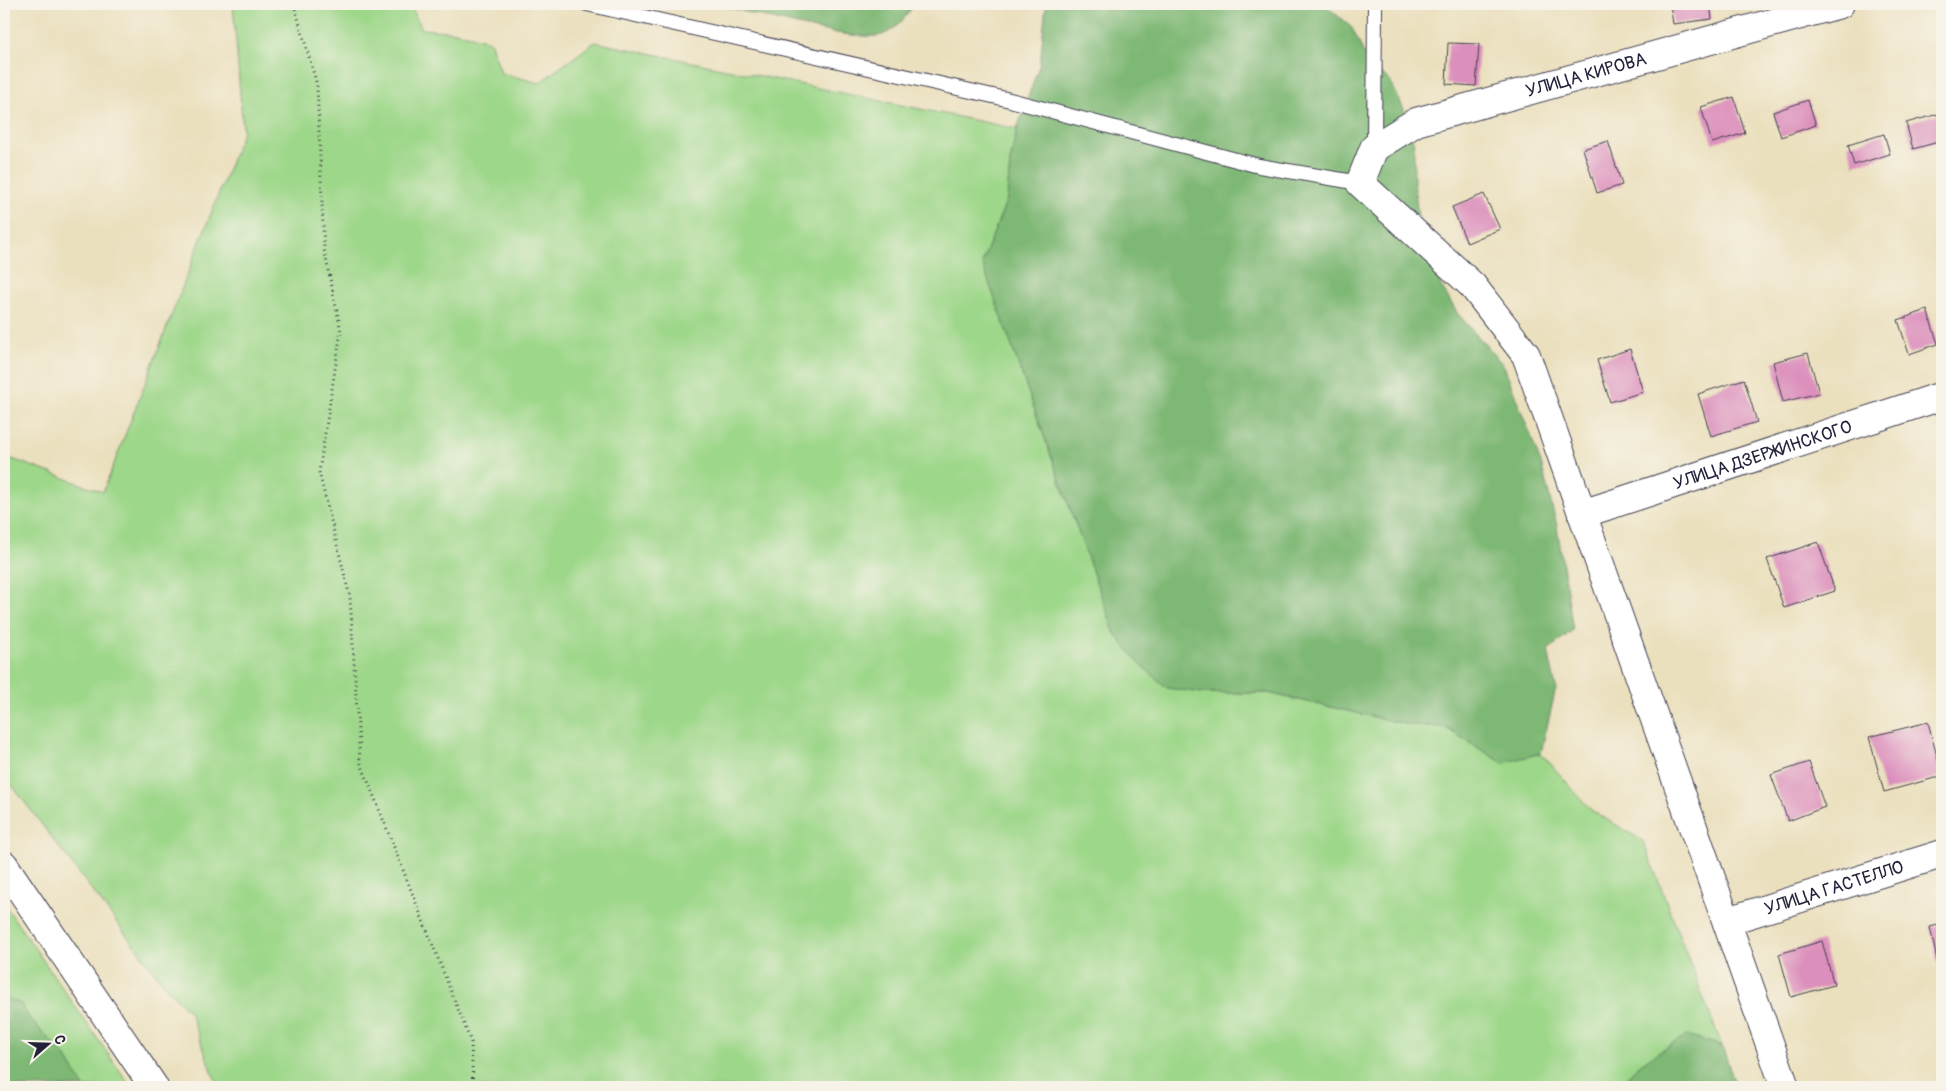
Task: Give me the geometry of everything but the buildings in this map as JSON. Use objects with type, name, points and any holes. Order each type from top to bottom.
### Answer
[{"type":"street","name":"УЛИЦА КИРОВА","points":[[1374,148],[1416,122],[1840,4]]},
{"type":"street","points":[[1374,148],[1360,183],[1472,285],[1526,355],[1785,1087]]},
{"type":"street","name":"УЛИЦА ДЗЕРЖИНСКОГО","points":[[1582,514],[1942,396]]},
{"type":"street","name":"УЛИЦА ГАСТЕЛЛО","points":[[1727,921],[1942,854]]},
{"type":"street","points":[[4,865],[154,1087]]},
{"type":"lane","points":[[587,4],[1006,99],[1260,166],[1360,183]]},
{"type":"lane","points":[[1374,148],[1375,4]]},
{"type":"path","points":[[294,4],[317,85],[324,249],[341,331],[319,472],[350,597],[360,761],[471,1042],[472,1087]]},
{"type":"green space","points":[[233,4],[410,4],[422,29],[456,32],[490,41],[501,73],[539,83],[595,42],[1017,129],[1010,162],[1007,199],[982,263],[1115,634],[1202,693],[1268,693],[1410,725],[1444,727],[1503,762],[1541,753],[1591,810],[1643,841],[1722,1046],[1687,1035],[1640,1064],[1620,1087],[221,1087],[214,1077],[190,1013],[166,987],[4,775],[4,456],[103,492],[243,131]]},
{"type":"green space","points":[[714,4],[914,4],[905,18],[892,30],[882,35],[867,36],[825,31]]},
{"type":"green space","points":[[1046,4],[1178,4],[1182,9],[1209,4],[1324,4],[1352,28],[1367,60],[1391,82],[1406,114],[1414,145],[1414,181],[1418,218],[1441,286],[1458,314],[1504,366],[1541,463],[1557,526],[1573,630],[1548,650],[1556,688],[1541,753],[1503,763],[1444,727],[1410,725],[1268,693],[1202,693],[1167,688],[1141,665],[1115,634],[982,263],[1007,199],[1010,162],[1017,129],[1040,63]]},
{"type":"green space","points":[[4,904],[131,1087],[84,1087],[65,1056],[29,1018],[21,1004],[4,997]]},
{"type":"green space","points":[[4,997],[21,1004],[29,1018],[65,1056],[84,1087],[6,1087],[4,1085]]},
{"type":"green space","points":[[1687,1035],[1722,1046],[1736,1087],[1620,1087],[1640,1064]]}]
